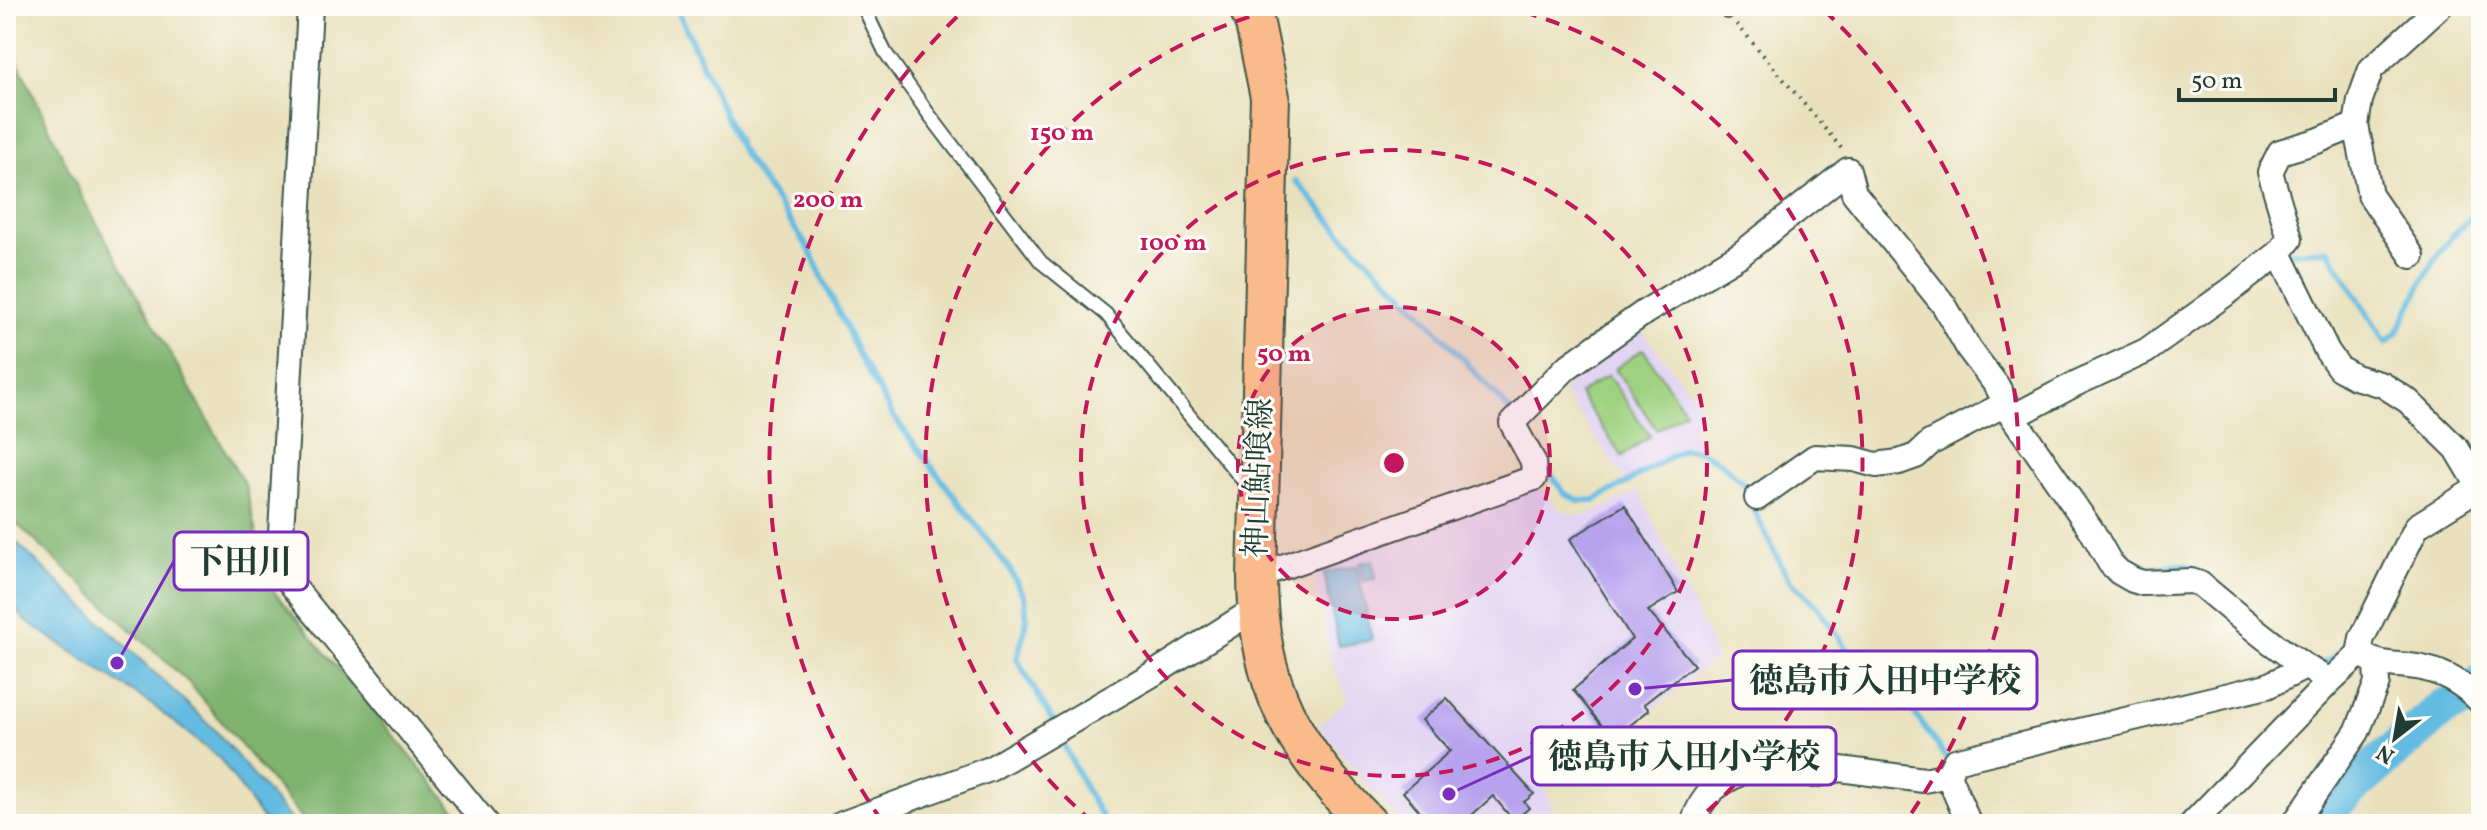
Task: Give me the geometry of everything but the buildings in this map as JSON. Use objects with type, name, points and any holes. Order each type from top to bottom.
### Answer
[{"type":"main road","name":"神山鮎喰線","points":[[1248,6],[1255,24],[1270,97],[1257,592],[1260,641],[1269,675],[1292,727],[1316,767],[1368,824]]},
{"type":"street","points":[[310,6],[279,569],[486,824]]},
{"type":"street","points":[[2412,256],[2370,195],[2356,125],[2360,100],[2371,69],[2440,6]]},
{"type":"street","points":[[1757,498],[1815,457],[1854,459],[1876,465],[1899,462],[1916,456],[1930,443],[2015,411],[2146,351],[2279,253],[2290,239],[2270,172],[2280,152],[2356,125]]},
{"type":"street","points":[[842,824],[990,769],[1058,732],[1257,592],[1534,478],[1533,461],[1512,423],[1566,368],[1645,312],[1741,254],[1848,170],[1854,193],[1944,305],[1969,349],[2015,411],[2110,563],[2119,572],[2143,583],[2191,581],[2200,584],[2305,667],[2330,681]]},
{"type":"street","points":[[2279,253],[2327,351],[2339,368],[2355,377],[2383,385],[2408,401],[2457,449],[2480,486],[2417,526],[2362,638],[2377,683],[2357,732],[2294,824]]},
{"type":"street","points":[[2192,824],[2330,681],[2368,659],[2427,669],[2474,695]]},
{"type":"street","points":[[1693,824],[1698,809],[1712,789],[1737,772],[1764,761],[1777,749],[1813,775],[1840,769],[1924,780],[1951,768],[2267,686],[2305,667]]},
{"type":"street","points":[[1951,768],[1969,824]]},
{"type":"lane","points":[[863,6],[885,52],[1041,262],[1106,314],[1259,500]]},
{"type":"path","points":[[1724,9],[1843,150],[1848,170]]},
{"type":"shaded area","points":[[1642,331],[1703,408],[1691,429],[1700,447],[1684,446],[1673,450],[1627,483],[1562,390]]},
{"type":"shaded area","points":[[1541,489],[1559,509],[1586,515],[1639,491],[1717,657],[1613,742],[1536,759],[1557,824],[1404,824],[1363,781],[1319,725],[1348,699],[1331,660],[1313,562],[1515,490]]},
{"type":"green space","points":[[6,37],[83,199],[246,487],[266,582],[467,824],[307,824],[189,683],[6,514]]},
{"type":"green space","points":[[1643,349],[1685,411],[1657,430],[1615,369]]},
{"type":"green space","points":[[1608,375],[1650,436],[1622,456],[1579,394]]},
{"type":"water","points":[[6,533],[215,730],[294,824],[266,824],[220,759],[154,706],[26,621],[6,597]]},
{"type":"water","points":[[1373,561],[1376,579],[1363,581],[1360,563]]},
{"type":"water","points":[[1357,566],[1372,640],[1339,646],[1324,573]]},
{"type":"waterway","points":[[676,6],[741,151],[809,249],[858,354],[893,416],[1009,568],[1024,597],[1027,620],[1017,659],[1055,725]]},
{"type":"waterway","points":[[1296,181],[1514,415]]},
{"type":"waterway","points":[[2291,252],[2328,250],[2386,343],[2397,333],[2442,250],[2453,235],[2481,211]]},
{"type":"waterway","points":[[1543,462],[1564,493],[1580,501],[1594,500],[1618,488],[1683,449],[1699,451],[1720,462],[1746,486],[1753,508],[1788,579],[1817,606],[1861,669],[1868,674],[1888,676],[1949,762]]},
{"type":"waterway","points":[[2124,564],[2149,568],[2185,565],[2195,572]]},
{"type":"waterway","points":[[2317,667],[2345,651],[2353,641]]},
{"type":"waterway","points":[[2310,824],[2443,708],[2464,700],[2481,683]]},
{"type":"waterway","points":[[1059,735],[1106,824]]},
{"type":"place","name":"下田川","points":[[117,663]]},
{"type":"place","name":"徳島市入田中学校","points":[[1635,689]]},
{"type":"place","name":"徳島市入田小学校","points":[[1449,794]]}]
